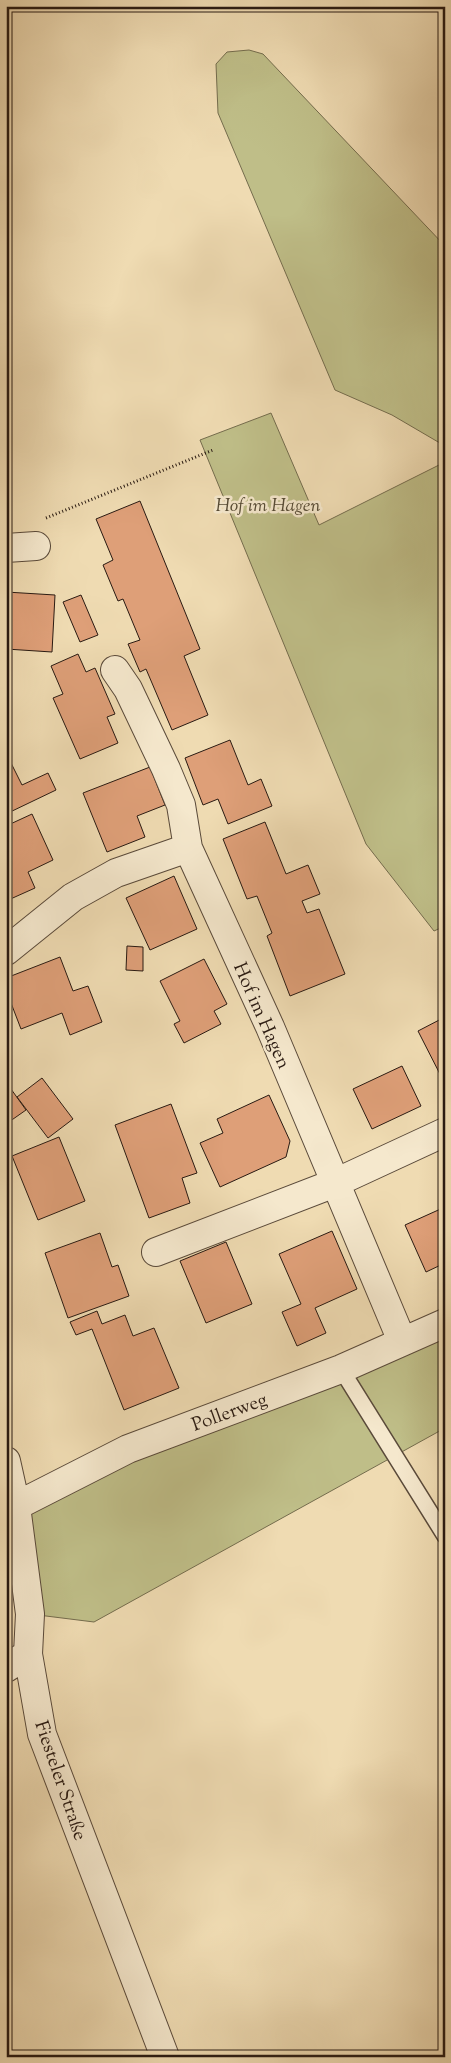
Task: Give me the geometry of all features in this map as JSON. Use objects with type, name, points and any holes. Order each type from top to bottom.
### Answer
[{"type":"street","points":[[6,548],[36,534]]},
{"type":"street","name":"Hof im Hagen","points":[[115,670],[128,689],[181,805],[188,848],[270,1027],[402,1341]]},
{"type":"street","points":[[6,951],[73,897],[99,882],[116,873],[188,848]]},
{"type":"street","points":[[156,1252],[335,1182],[445,1132]]},
{"type":"street","name":"Pollerweg","points":[[16,1506],[128,1449],[342,1369],[445,1323]]},
{"type":"street","name":"Fiesteler Straße","points":[[6,1461],[16,1506],[30,1614],[17,1661],[42,1734],[165,2057]]},
{"type":"lane","points":[[342,1369],[445,1536]]},
{"type":"path","points":[[36,534],[213,450]]},
{"type":"green space","points":[[249,50],[263,54],[445,246],[445,446],[392,415],[335,390],[218,113],[216,64],[227,52]]},
{"type":"green space","points":[[271,413],[319,525],[445,462],[445,926],[434,931],[366,844],[200,440]]},
{"type":"green space","points":[[445,1323],[445,1428],[94,1622],[30,1614],[16,1506]]},
{"type":"building","points":[[140,501],[200,649],[184,656],[208,715],[172,730],[146,669],[140,672],[128,644],[140,640],[123,599],[118,601],[103,565],[113,560],[96,519]]},
{"type":"building","points":[[6,592],[55,595],[52,652],[6,649]]},
{"type":"building","points":[[81,595],[98,635],[80,642],[63,602]]},
{"type":"building","points":[[78,654],[86,672],[95,668],[115,714],[107,717],[118,743],[80,759],[53,698],[63,694],[51,666]]},
{"type":"building","points":[[230,740],[248,785],[261,779],[272,806],[228,824],[218,799],[203,805],[185,758]]},
{"type":"building","points":[[6,753],[22,785],[48,773],[56,790],[8,813],[6,809]]},
{"type":"building","points":[[150,767],[165,805],[137,816],[145,837],[107,852],[83,793]]},
{"type":"building","points":[[32,814],[53,860],[28,872],[35,888],[6,901],[6,826]]},
{"type":"building","points":[[265,822],[286,874],[308,865],[320,894],[302,901],[307,913],[319,909],[345,974],[290,996],[267,936],[272,933],[257,896],[247,899],[223,839]]},
{"type":"building","points":[[174,876],[197,929],[150,950],[126,898]]},
{"type":"building","points":[[127,946],[143,947],[143,971],[126,970]]},
{"type":"building","points":[[60,957],[73,991],[88,986],[102,1022],[70,1035],[62,1013],[21,1029],[6,990],[6,978]]},
{"type":"building","points":[[204,959],[227,1004],[214,1011],[221,1024],[184,1043],[174,1024],[180,1021],[160,981]]},
{"type":"building","points":[[445,1017],[445,1082],[444,1082],[418,1031]]},
{"type":"building","points":[[402,1066],[421,1106],[372,1129],[353,1089]]},
{"type":"building","points":[[42,1078],[73,1119],[48,1138],[17,1097]]},
{"type":"building","points":[[6,1082],[26,1110],[6,1124]]},
{"type":"building","points":[[269,1095],[290,1141],[286,1157],[220,1187],[200,1143],[223,1133],[217,1119]]},
{"type":"building","points":[[171,1104],[197,1173],[182,1178],[190,1203],[149,1218],[115,1125]]},
{"type":"building","points":[[59,1137],[85,1201],[38,1220],[12,1156]]},
{"type":"building","points":[[445,1207],[445,1263],[426,1272],[405,1225]]},
{"type":"building","points":[[332,1231],[357,1289],[315,1308],[326,1333],[297,1346],[282,1312],[301,1304],[279,1254]]},
{"type":"building","points":[[100,1233],[112,1267],[118,1265],[129,1296],[68,1318],[45,1253]]},
{"type":"building","points":[[226,1242],[252,1304],[206,1323],[180,1261]]},
{"type":"building","points":[[97,1311],[102,1324],[125,1315],[133,1336],[154,1328],[179,1388],[124,1410],[92,1329],[76,1335],[70,1322]]}]
